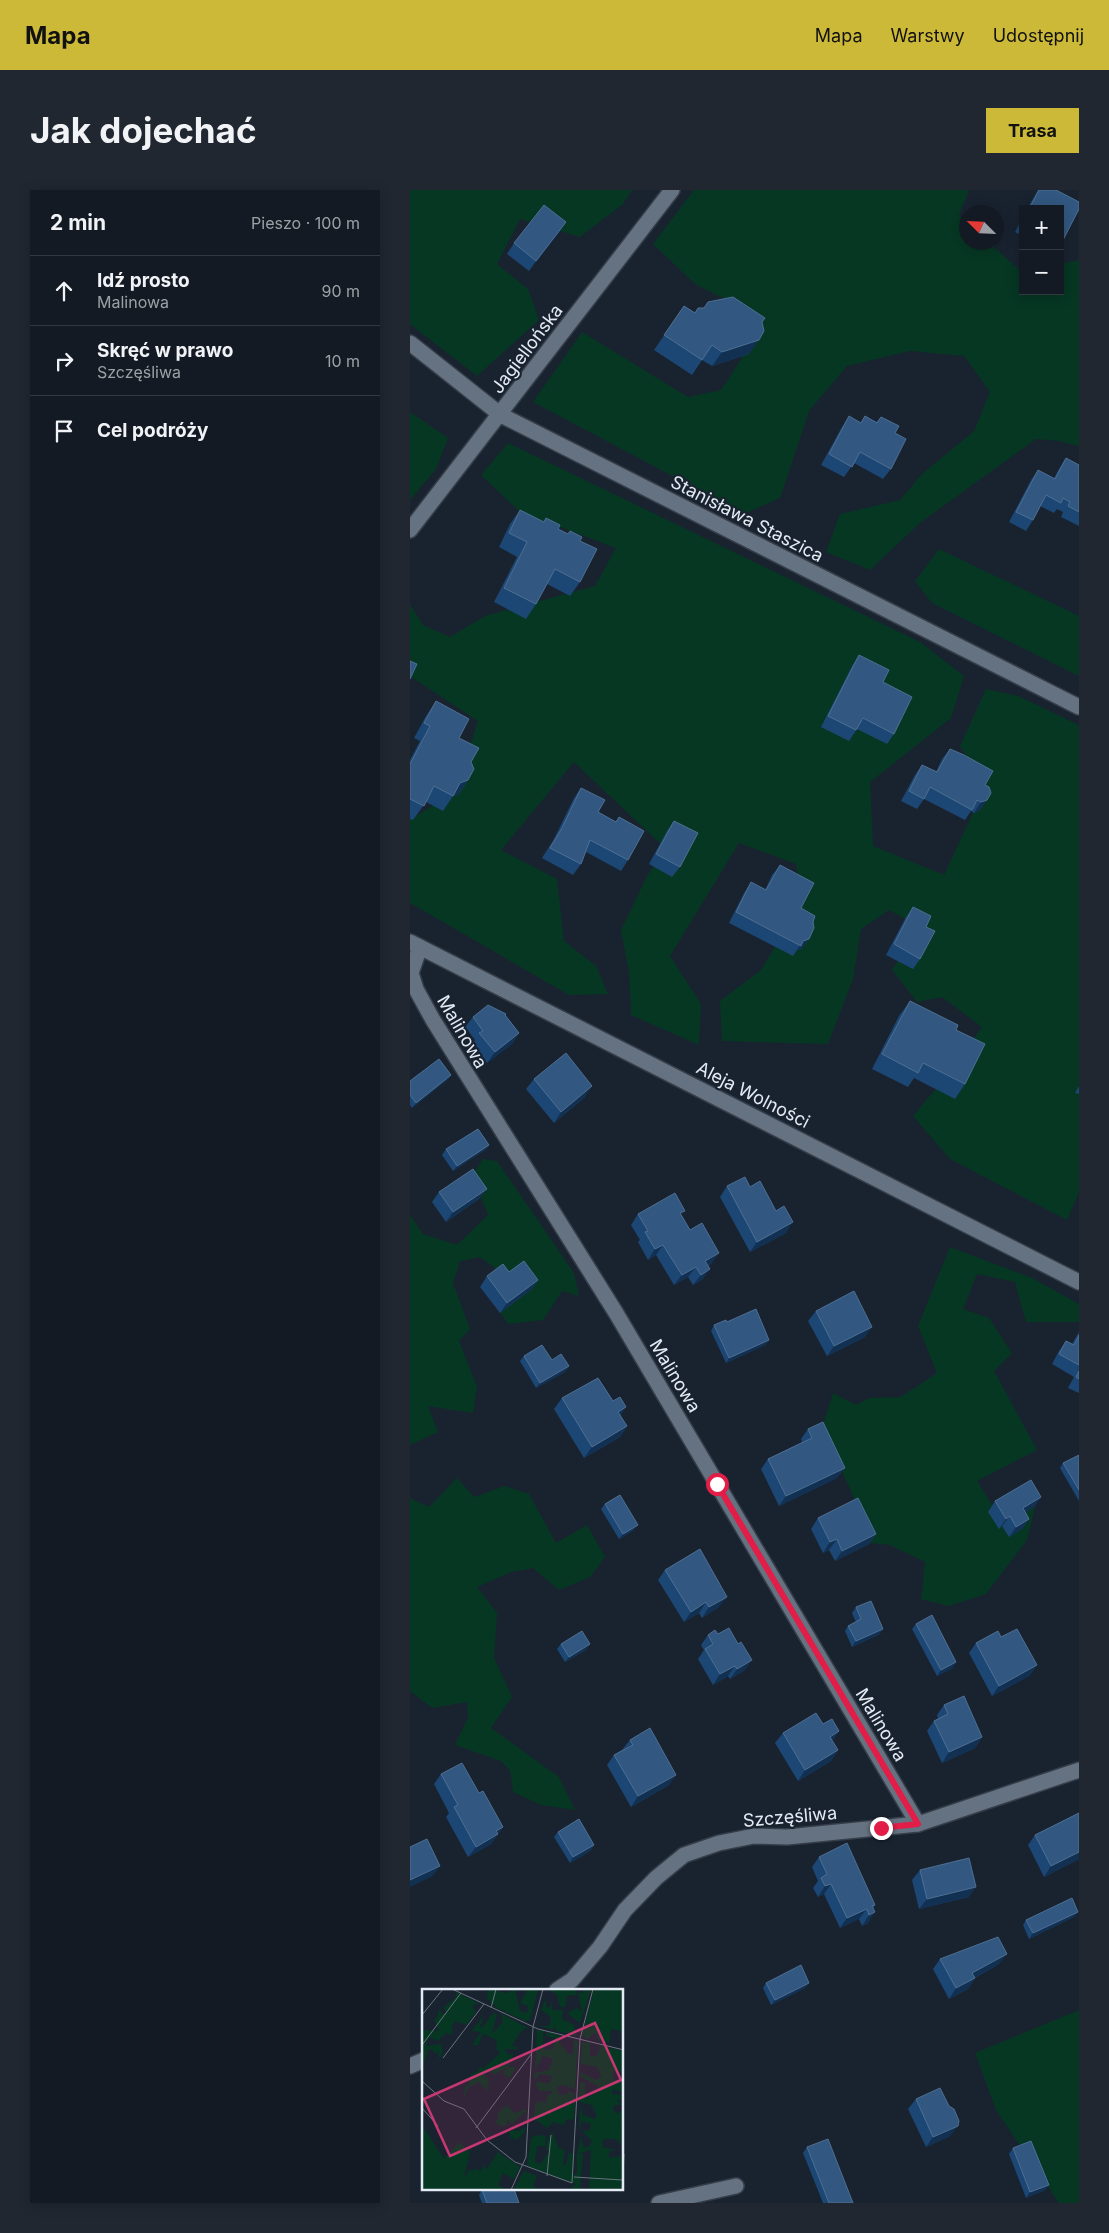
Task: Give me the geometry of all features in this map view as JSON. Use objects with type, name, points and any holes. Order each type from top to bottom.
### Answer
[{"type":"street","name":"Jagiellońska","points":[[410,530],[501,415],[672,190]]},
{"type":"street","name":"Stanisława Staszica","points":[[410,343],[501,415],[1002,670],[1079,707]]},
{"type":"street","name":"Aleja Wolności","points":[[415,944],[1079,1282]]},
{"type":"street","name":"Malinowa","points":[[415,944],[411,973],[416,989],[433,1020],[616,1313],[918,1824]]},
{"type":"street","name":"Szczęśliwa","points":[[558,1989],[572,1980],[600,1947],[625,1910],[656,1878],[684,1854],[719,1843],[754,1836],[787,1837],[918,1824],[1079,1770]]},
{"type":"street","points":[[410,2066],[422,2061]]},
{"type":"street","points":[[659,2203],[736,2186]]},
{"type":"green space","points":[[410,190],[632,190],[623,204],[580,237],[520,219],[497,264],[528,289],[539,320],[477,376],[410,324]]},
{"type":"green space","points":[[694,190],[969,190],[963,205],[959,205],[959,250],[997,250],[1019,269],[1019,295],[1064,295],[1064,263],[1079,260],[1079,446],[1059,441],[1036,439],[921,522],[870,570],[826,552],[840,514],[900,500],[922,474],[974,431],[990,392],[964,356],[910,351],[847,366],[809,411],[780,498],[744,514],[533,402],[582,332],[688,397],[721,390],[742,358],[737,305],[695,284],[653,244]]},
{"type":"green space","points":[[410,412],[448,438],[436,469],[410,500]]},
{"type":"green space","points":[[508,443],[920,642],[964,676],[951,718],[870,782],[873,846],[944,875],[985,787],[960,746],[986,689],[1018,696],[1079,725],[1079,1192],[1067,1220],[950,1159],[913,1116],[945,1078],[982,1027],[942,997],[917,1002],[892,970],[920,927],[889,910],[861,929],[853,979],[828,1044],[722,1041],[720,1001],[761,970],[803,899],[796,864],[739,843],[670,956],[701,1004],[699,1045],[631,1015],[629,972],[621,930],[647,876],[666,849],[574,762],[501,850],[557,879],[564,941],[596,966],[608,994],[569,995],[410,903],[410,813],[418,815],[456,790],[478,721],[410,676],[410,604],[423,625],[450,637],[485,616],[595,586],[616,548],[520,512],[481,475]]},
{"type":"green space","points":[[939,549],[1079,616],[1079,676],[932,603],[915,581]]},
{"type":"green space","points":[[483,1159],[497,1161],[574,1273],[579,1296],[562,1291],[543,1320],[508,1324],[494,1303],[499,1271],[480,1257],[460,1261],[453,1283],[470,1329],[459,1341],[477,1387],[473,1413],[428,1406],[438,1432],[410,1445],[410,1215],[423,1234],[457,1245],[488,1215],[472,1175]]},
{"type":"green space","points":[[950,1247],[1032,1278],[1079,1304],[1079,1322],[1026,1322],[1015,1282],[977,1274],[963,1309],[989,1318],[1012,1353],[994,1371],[1037,1450],[977,1481],[995,1510],[1035,1507],[1027,1540],[986,1594],[949,1606],[921,1599],[925,1562],[890,1545],[861,1542],[855,1500],[822,1428],[833,1393],[856,1405],[869,1398],[901,1397],[937,1373],[918,1326]]},
{"type":"green space","points":[[457,1478],[474,1497],[505,1486],[529,1494],[556,1543],[587,1525],[605,1557],[590,1577],[559,1590],[533,1568],[511,1572],[477,1587],[497,1613],[494,1658],[512,1697],[491,1728],[559,1777],[575,1810],[541,1805],[513,1792],[510,1770],[501,1761],[455,1745],[468,1718],[467,1702],[432,1708],[410,1691],[410,1498],[429,1507]]},
{"type":"green space","points":[[1079,2010],[1079,2203],[1059,2203],[996,2110],[975,2053]]},
{"type":"building","points":[[1039,190],[1056,190],[1079,202],[1079,209],[1064,238],[1064,205],[1031,205]]},
{"type":"building","points":[[544,205],[566,222],[536,261],[514,243]]},
{"type":"building","points":[[733,297],[765,318],[762,322],[764,331],[759,340],[722,352],[712,345],[702,360],[664,335],[684,306],[695,313],[698,308],[704,308],[708,302]]},
{"type":"building","points":[[849,416],[861,423],[865,416],[877,423],[881,417],[899,426],[895,433],[906,439],[891,469],[860,452],[852,467],[829,454]]},
{"type":"building","points":[[1066,458],[1079,465],[1079,512],[1068,506],[1070,502],[1063,498],[1061,503],[1046,495],[1033,520],[1016,512],[1038,470],[1055,479]]},
{"type":"building","points":[[520,510],[544,522],[546,518],[560,525],[558,529],[568,534],[570,531],[582,537],[580,541],[597,549],[580,582],[555,569],[536,604],[504,588],[527,542],[509,533]]},
{"type":"building","points":[[859,655],[889,670],[883,682],[912,697],[894,734],[863,718],[856,730],[828,716]]},
{"type":"building","points":[[410,661],[417,664],[410,679]]},
{"type":"building","points":[[436,701],[469,719],[459,738],[479,748],[471,762],[474,769],[468,780],[460,783],[453,796],[434,786],[424,806],[410,799],[410,764],[430,726],[424,723]]},
{"type":"building","points":[[950,749],[993,771],[985,785],[989,787],[991,793],[987,800],[981,802],[977,800],[972,810],[930,787],[924,799],[909,791],[922,765],[937,772]]},
{"type":"building","points":[[581,788],[605,800],[598,812],[616,822],[619,817],[644,831],[628,860],[590,840],[581,864],[550,848]]},
{"type":"building","points":[[674,821],[698,833],[680,867],[656,854]]},
{"type":"building","points":[[780,865],[814,883],[801,908],[815,916],[814,928],[809,939],[803,941],[801,946],[736,912],[751,882],[766,890]]},
{"type":"building","points":[[913,907],[931,916],[926,927],[935,931],[920,959],[894,944]]},
{"type":"building","points":[[910,1001],[958,1025],[956,1030],[985,1044],[965,1084],[923,1063],[918,1073],[882,1054]]},
{"type":"building","points":[[488,1005],[506,1014],[519,1033],[495,1052],[479,1033],[483,1031],[473,1017]]},
{"type":"building","points":[[566,1053],[592,1086],[561,1112],[534,1079]]},
{"type":"building","points":[[439,1059],[451,1075],[416,1103],[410,1095],[410,1081]]},
{"type":"building","points":[[478,1129],[489,1145],[457,1166],[446,1149]]},
{"type":"building","points":[[473,1169],[487,1189],[453,1212],[439,1192]]},
{"type":"building","points":[[745,1177],[750,1187],[760,1181],[776,1211],[784,1206],[793,1222],[757,1242],[727,1186]]},
{"type":"building","points":[[675,1193],[685,1211],[680,1213],[690,1230],[702,1223],[719,1253],[705,1261],[710,1269],[701,1275],[696,1267],[682,1275],[663,1245],[655,1249],[645,1232],[648,1231],[638,1214]]},
{"type":"building","points":[[524,1261],[538,1280],[507,1303],[487,1276],[503,1264],[509,1272]]},
{"type":"building","points":[[854,1291],[872,1327],[834,1346],[816,1311]]},
{"type":"building","points":[[756,1309],[769,1340],[729,1358],[714,1325],[726,1320],[727,1322]]},
{"type":"building","points":[[1079,1335],[1079,1365],[1059,1354],[1066,1341],[1074,1345]]},
{"type":"building","points":[[542,1345],[552,1360],[561,1354],[569,1366],[540,1383],[524,1356]]},
{"type":"building","points":[[598,1378],[613,1401],[620,1397],[626,1407],[618,1412],[627,1426],[592,1447],[562,1398]]},
{"type":"building","points":[[823,1422],[845,1468],[786,1496],[768,1459],[812,1438],[808,1429]]},
{"type":"building","points":[[1079,1455],[1079,1490],[1063,1463]]},
{"type":"building","points":[[1031,1480],[1041,1497],[1023,1508],[1029,1519],[1016,1527],[1010,1516],[1006,1519],[995,1501]]},
{"type":"building","points":[[620,1495],[638,1525],[623,1534],[605,1504]]},
{"type":"building","points":[[858,1498],[876,1534],[842,1551],[837,1539],[830,1542],[818,1518]]},
{"type":"building","points":[[700,1549],[727,1597],[709,1607],[706,1602],[691,1612],[665,1570]]},
{"type":"building","points":[[871,1601],[883,1629],[856,1641],[848,1626],[861,1619],[856,1607]]},
{"type":"building","points":[[932,1615],[956,1662],[941,1670],[916,1624]]},
{"type":"building","points":[[729,1628],[738,1644],[741,1642],[752,1660],[737,1669],[735,1666],[720,1674],[705,1649],[713,1644],[708,1635],[715,1630],[718,1634]]},
{"type":"building","points":[[1017,1629],[1037,1665],[999,1686],[976,1643],[998,1631],[1001,1637]]},
{"type":"building","points":[[582,1631],[590,1644],[569,1657],[561,1644]]},
{"type":"building","points":[[964,1696],[982,1737],[949,1752],[934,1721],[948,1714],[944,1705]]},
{"type":"building","points":[[816,1713],[823,1724],[832,1719],[839,1731],[830,1737],[838,1750],[805,1770],[783,1733]]},
{"type":"building","points":[[650,1728],[676,1775],[638,1796],[614,1755],[633,1745],[630,1740]]},
{"type":"building","points":[[462,1763],[479,1793],[483,1791],[503,1827],[496,1831],[498,1834],[476,1847],[454,1807],[458,1805],[441,1774]]},
{"type":"building","points":[[1079,1813],[1079,1852],[1051,1866],[1035,1835]]},
{"type":"building","points":[[579,1819],[594,1845],[573,1857],[558,1832]]},
{"type":"building","points":[[427,1839],[440,1866],[410,1880],[410,1847]]},
{"type":"building","points":[[847,1843],[875,1905],[872,1906],[875,1912],[869,1915],[867,1909],[847,1918],[831,1884],[825,1886],[821,1878],[827,1874],[819,1857]]},
{"type":"building","points":[[969,1858],[976,1887],[927,1899],[920,1870]]},
{"type":"building","points":[[1072,1898],[1078,1912],[1033,1933],[1026,1920]]},
{"type":"building","points":[[998,1937],[1007,1954],[972,1973],[975,1978],[956,1988],[940,1959]]},
{"type":"building","points":[[801,1965],[809,1983],[775,2000],[766,1983]]},
{"type":"building","points":[[940,2088],[949,2106],[954,2109],[959,2121],[958,2126],[933,2137],[916,2099]]},
{"type":"building","points":[[828,2139],[853,2203],[829,2203],[807,2147]]},
{"type":"building","points":[[1031,2141],[1049,2185],[1030,2192],[1013,2148]]},
{"type":"building","points":[[482,2190],[514,2190],[519,2203],[487,2203]]},
{"type":"route","points":[[717,1484],[918,1824],[881,1828]]}]
